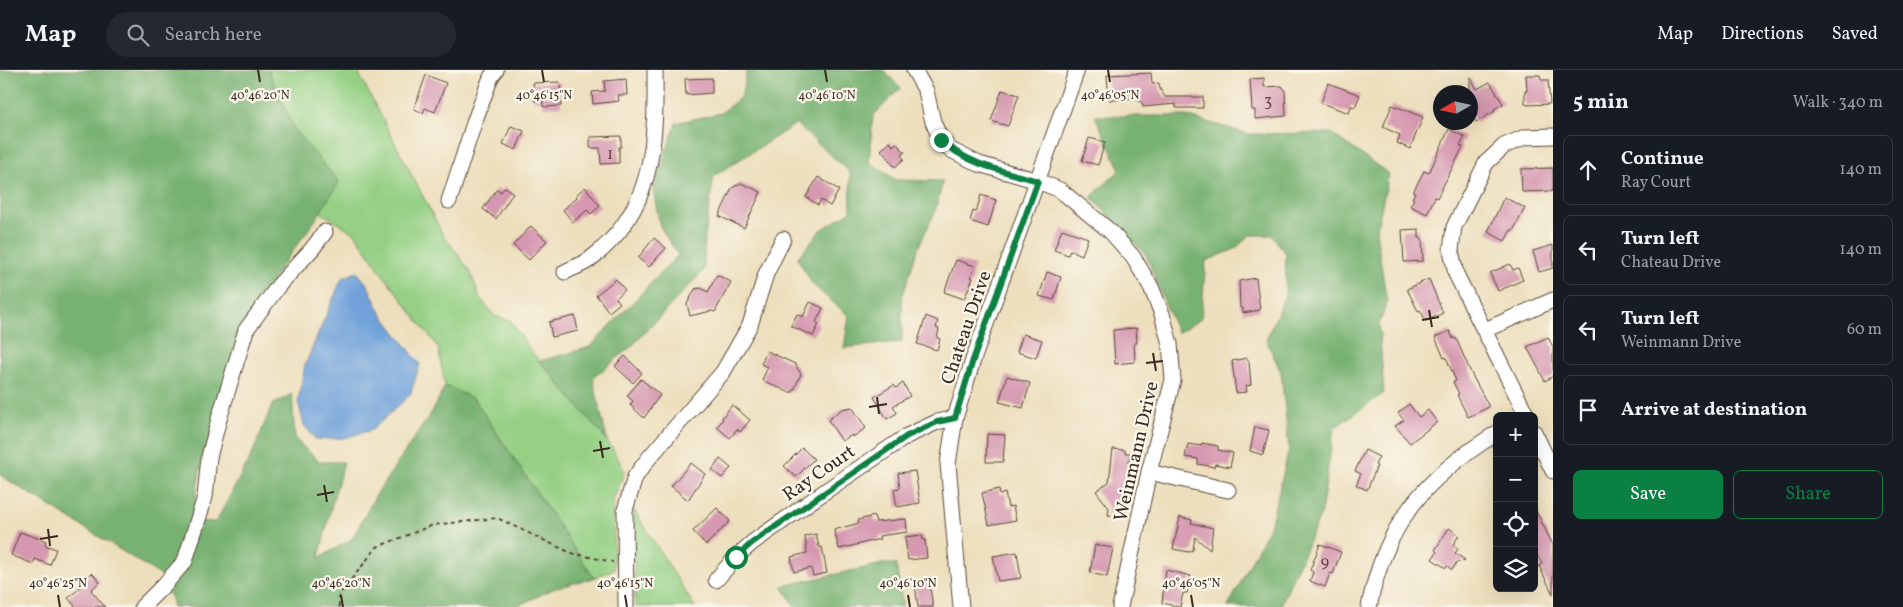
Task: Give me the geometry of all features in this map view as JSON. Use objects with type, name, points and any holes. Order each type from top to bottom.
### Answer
[{"type":"street","points":[[448,201],[474,120],[496,70]]},
{"type":"street","points":[[565,272],[588,260],[611,239],[633,213],[644,186],[651,153],[655,120],[655,70]]},
{"type":"street","name":"Weinmann Drive","points":[[914,70],[926,91],[933,122],[941,140],[951,150],[979,164],[1038,181],[1060,190],[1111,232],[1133,256],[1151,287],[1162,314],[1170,344],[1172,380],[1120,607]]},
{"type":"street","name":"Chateau Drive","points":[[961,607],[948,464],[955,418],[973,360],[1077,70]]},
{"type":"street","points":[[1525,412],[1486,330],[1456,274],[1451,250],[1454,227],[1486,163],[1504,146],[1525,137],[1553,136]]},
{"type":"street","points":[[142,607],[185,561],[205,497],[209,457],[219,419],[246,330],[279,285],[325,232]]},
{"type":"street","points":[[626,607],[625,510],[635,477],[722,372],[750,325],[766,274],[783,239]]},
{"type":"street","points":[[1486,330],[1553,300]]},
{"type":"street","name":"Ray Court","points":[[716,580],[736,557],[753,542],[827,490],[907,436],[937,422],[955,418]]},
{"type":"street","points":[[1369,607],[1383,556],[1398,524],[1429,484],[1468,451],[1493,435]]},
{"type":"street","points":[[1538,440],[1553,471]]},
{"type":"street","points":[[1150,472],[1228,490]]},
{"type":"path","points":[[338,607],[339,595],[377,547],[433,524],[497,518],[571,553],[626,565]]},
{"type":"green space","points":[[0,70],[268,70],[295,131],[339,182],[314,222],[280,268],[243,331],[200,471],[192,521],[216,522],[253,452],[272,405],[292,394],[295,439],[320,462],[344,462],[319,558],[352,539],[377,493],[432,412],[445,386],[474,399],[594,578],[555,588],[515,607],[173,607],[165,578],[0,475]]},
{"type":"green space","points":[[268,70],[357,70],[442,233],[470,271],[480,298],[494,316],[510,320],[531,351],[607,440],[625,471],[613,500],[614,569],[594,578],[474,399],[445,386],[438,347],[381,272],[355,233],[320,212],[339,182],[295,131]]},
{"type":"green space","points":[[747,70],[883,70],[901,88],[873,116],[869,162],[896,180],[943,181],[935,212],[918,248],[902,298],[902,342],[844,348],[849,316],[813,285],[797,258],[821,230],[851,211],[850,172],[796,124],[714,176],[705,236],[704,270],[632,346],[593,378],[607,440],[540,361],[590,347],[678,255],[660,226],[653,190],[676,123],[721,113],[741,97]]},
{"type":"green space","points":[[1095,116],[1186,116],[1249,134],[1331,133],[1389,174],[1376,232],[1387,303],[1379,324],[1384,393],[1334,428],[1321,514],[1280,607],[1228,607],[1271,523],[1289,449],[1281,372],[1266,340],[1285,295],[1286,254],[1272,235],[1250,235],[1235,249],[1206,261],[1201,319],[1177,333],[1146,255],[1091,197],[1120,170]]},
{"type":"green space","points":[[634,510],[695,607],[635,607]]},
{"type":"green space","points":[[882,564],[896,564],[903,607],[795,607],[782,586]]},
{"type":"water","points":[[357,272],[367,284],[381,313],[420,364],[410,395],[372,430],[344,438],[316,440],[304,425],[298,401],[305,365],[342,278]]},
{"type":"building","points":[[1151,73],[1152,84],[1159,83],[1165,97],[1203,97],[1203,108],[1176,108],[1176,104],[1143,107],[1140,101],[1137,101],[1137,98],[1109,100],[1107,75]]},
{"type":"building","points":[[426,75],[446,83],[435,112],[425,108],[423,113],[414,109]]},
{"type":"building","points":[[1526,75],[1540,75],[1541,80],[1548,80],[1550,104],[1525,104],[1525,91],[1527,91]]},
{"type":"building","points":[[1470,77],[1475,85],[1470,85]]},
{"type":"building","points":[[712,78],[712,93],[686,95],[685,79]]},
{"type":"building","points":[[1264,78],[1264,87],[1282,86],[1285,90],[1286,116],[1255,119],[1255,110],[1252,110],[1250,79]]},
{"type":"building","points":[[626,79],[627,95],[618,95],[619,101],[593,104],[592,92],[605,91],[604,81]]},
{"type":"building","points":[[560,82],[561,106],[543,107],[543,101],[534,101],[533,83]]},
{"type":"building","points":[[1490,82],[1503,104],[1494,109],[1495,111],[1478,121],[1478,88]]},
{"type":"building","points":[[1328,83],[1360,95],[1355,107],[1351,106],[1349,113],[1321,103]]},
{"type":"building","points":[[1002,90],[1019,95],[1008,126],[991,121]]},
{"type":"building","points":[[1392,105],[1423,117],[1410,149],[1397,143],[1400,135],[1383,127]]},
{"type":"building","points":[[511,126],[524,131],[516,150],[503,144]]},
{"type":"building","points":[[1449,130],[1465,137],[1460,146],[1463,147],[1427,214],[1410,206],[1414,199],[1412,198],[1415,193],[1413,192],[1424,171],[1429,173]]},
{"type":"building","points":[[621,136],[619,163],[601,164],[600,148],[590,148],[590,137]]},
{"type":"building","points":[[1089,138],[1105,142],[1098,165],[1082,161]]},
{"type":"building","points":[[890,142],[893,146],[896,143],[905,152],[901,155],[904,159],[895,167],[881,150]]},
{"type":"building","points":[[1553,168],[1553,191],[1522,192],[1521,169]]},
{"type":"building","points":[[818,177],[839,190],[830,206],[821,200],[818,205],[806,197]]},
{"type":"building","points":[[741,183],[761,192],[744,228],[719,216],[732,188]]},
{"type":"building","points":[[505,187],[513,193],[496,219],[483,209],[497,189],[501,192]]},
{"type":"building","points":[[585,187],[600,206],[591,214],[587,210],[573,222],[563,210]]},
{"type":"building","points":[[981,195],[996,200],[988,227],[970,221],[973,211],[976,212]]},
{"type":"building","points":[[1504,197],[1525,208],[1513,231],[1511,230],[1505,241],[1488,232]]},
{"type":"building","points":[[531,226],[547,241],[529,260],[513,245]]},
{"type":"building","points":[[1062,229],[1088,238],[1082,255],[1070,250],[1068,255],[1054,250]]},
{"type":"building","points":[[1419,229],[1419,238],[1422,238],[1423,261],[1404,262],[1402,230]]},
{"type":"building","points":[[654,238],[666,248],[649,267],[638,258]]},
{"type":"building","points":[[1553,245],[1553,268],[1539,272],[1533,251]]},
{"type":"building","points":[[956,260],[975,266],[971,277],[973,278],[964,299],[944,292]]},
{"type":"building","points":[[1510,264],[1513,270],[1518,268],[1523,280],[1498,291],[1490,273]]},
{"type":"building","points":[[1047,272],[1061,277],[1054,300],[1039,296]]},
{"type":"building","points":[[717,275],[731,282],[715,312],[711,311],[690,316],[687,304],[695,289],[701,288],[708,292]]},
{"type":"building","points":[[1256,278],[1260,310],[1243,313],[1243,308],[1240,308],[1239,281]]},
{"type":"building","points":[[616,279],[625,290],[616,298],[620,303],[609,312],[596,295]]},
{"type":"building","points":[[1429,279],[1443,313],[1426,321],[1420,310],[1418,311],[1407,289]]},
{"type":"building","points":[[810,302],[823,308],[816,322],[819,324],[813,336],[791,326],[797,314],[803,317]]},
{"type":"building","points":[[575,316],[578,331],[552,337],[549,322]]},
{"type":"building","points":[[926,316],[938,321],[936,328],[939,329],[937,338],[940,339],[937,350],[917,344]]},
{"type":"building","points":[[1136,328],[1137,343],[1134,343],[1135,362],[1115,364],[1113,330]]},
{"type":"building","points":[[1450,331],[1453,339],[1456,338],[1471,373],[1489,407],[1468,417],[1457,395],[1459,394],[1453,382],[1456,381],[1435,337]]},
{"type":"building","points":[[1023,334],[1042,340],[1036,358],[1017,352]]},
{"type":"building","points":[[1548,337],[1553,347],[1553,376],[1545,381],[1527,347]]},
{"type":"building","points":[[767,351],[795,364],[801,374],[793,392],[788,392],[762,380],[768,367],[761,364]]},
{"type":"building","points":[[625,356],[642,373],[633,383],[615,366]]},
{"type":"building","points":[[1247,358],[1251,385],[1246,386],[1247,392],[1236,393],[1232,361]]},
{"type":"building","points":[[1007,376],[1030,383],[1023,408],[999,402]]},
{"type":"building","points":[[641,379],[660,395],[644,418],[630,405],[633,401],[627,396]]},
{"type":"building","points":[[903,383],[910,396],[893,406],[897,413],[887,419],[874,397],[894,385],[896,388]]},
{"type":"building","points":[[1409,404],[1419,417],[1428,410],[1437,422],[1410,443],[1395,426],[1404,420],[1398,413]]},
{"type":"building","points":[[732,405],[750,420],[740,432],[737,429],[730,438],[717,427]]},
{"type":"building","points":[[852,407],[866,428],[853,437],[852,435],[842,441],[828,420],[842,409]]},
{"type":"building","points":[[1255,427],[1269,430],[1263,455],[1250,451]]},
{"type":"building","points":[[987,434],[1005,435],[1003,462],[986,462]]},
{"type":"building","points":[[1202,443],[1218,446],[1218,450],[1233,453],[1230,467],[1215,464],[1214,467],[1198,464],[1198,459],[1185,457],[1188,444],[1201,446]]},
{"type":"building","points":[[802,448],[814,459],[796,477],[784,466]]},
{"type":"building","points":[[1113,449],[1125,450],[1125,453],[1130,453],[1129,462],[1131,462],[1123,517],[1108,515],[1109,508],[1096,491],[1109,482]]},
{"type":"building","points":[[1365,450],[1379,457],[1367,490],[1356,485],[1361,474],[1355,471]]},
{"type":"building","points":[[720,459],[731,468],[722,478],[712,470]]},
{"type":"building","points":[[691,463],[705,474],[688,500],[671,486]]},
{"type":"building","points":[[915,471],[920,503],[897,507],[894,489],[900,488],[898,473]]},
{"type":"building","points":[[999,489],[1000,495],[1005,493],[1008,507],[1013,506],[1016,520],[989,525],[982,493]]},
{"type":"building","points":[[717,508],[730,521],[706,545],[693,531]]},
{"type":"building","points":[[1538,515],[1553,545],[1553,594],[1539,566],[1542,564],[1538,556]]},
{"type":"building","points":[[874,516],[876,522],[906,519],[907,532],[879,536],[880,539],[839,549],[834,530],[859,523],[858,520]]},
{"type":"building","points":[[1180,517],[1192,520],[1191,523],[1213,528],[1210,550],[1195,537],[1193,550],[1189,552],[1173,549]]},
{"type":"building","points":[[1449,528],[1459,535],[1453,545],[1458,549],[1455,553],[1465,560],[1456,563],[1452,570],[1432,559],[1437,552],[1435,550]]},
{"type":"building","points":[[20,532],[46,541],[45,545],[56,549],[50,565],[35,559],[33,564],[11,555]]},
{"type":"building","points":[[816,534],[819,547],[822,547],[827,573],[813,576],[811,568],[794,572],[791,557],[807,553],[805,536]]},
{"type":"building","points":[[922,535],[923,540],[925,540],[927,558],[908,560],[905,537]]},
{"type":"building","points":[[1320,544],[1341,552],[1333,574],[1330,573],[1325,587],[1310,581],[1313,572],[1310,570]]},
{"type":"building","points":[[1095,545],[1113,548],[1107,577],[1090,572]]},
{"type":"building","points":[[1017,552],[1021,578],[998,581],[993,556]]},
{"type":"building","points":[[1166,570],[1191,576],[1187,593],[1183,593],[1180,607],[1162,603]]},
{"type":"building","points":[[92,573],[100,582],[91,590],[105,607],[76,607],[68,598],[80,588],[78,585]]},
{"type":"building","points":[[929,581],[933,607],[918,607],[915,583]]},
{"type":"route","points":[[736,557],[753,542],[907,436],[937,422],[955,418],[973,360],[1038,181],[979,164],[951,150],[941,140]]}]
